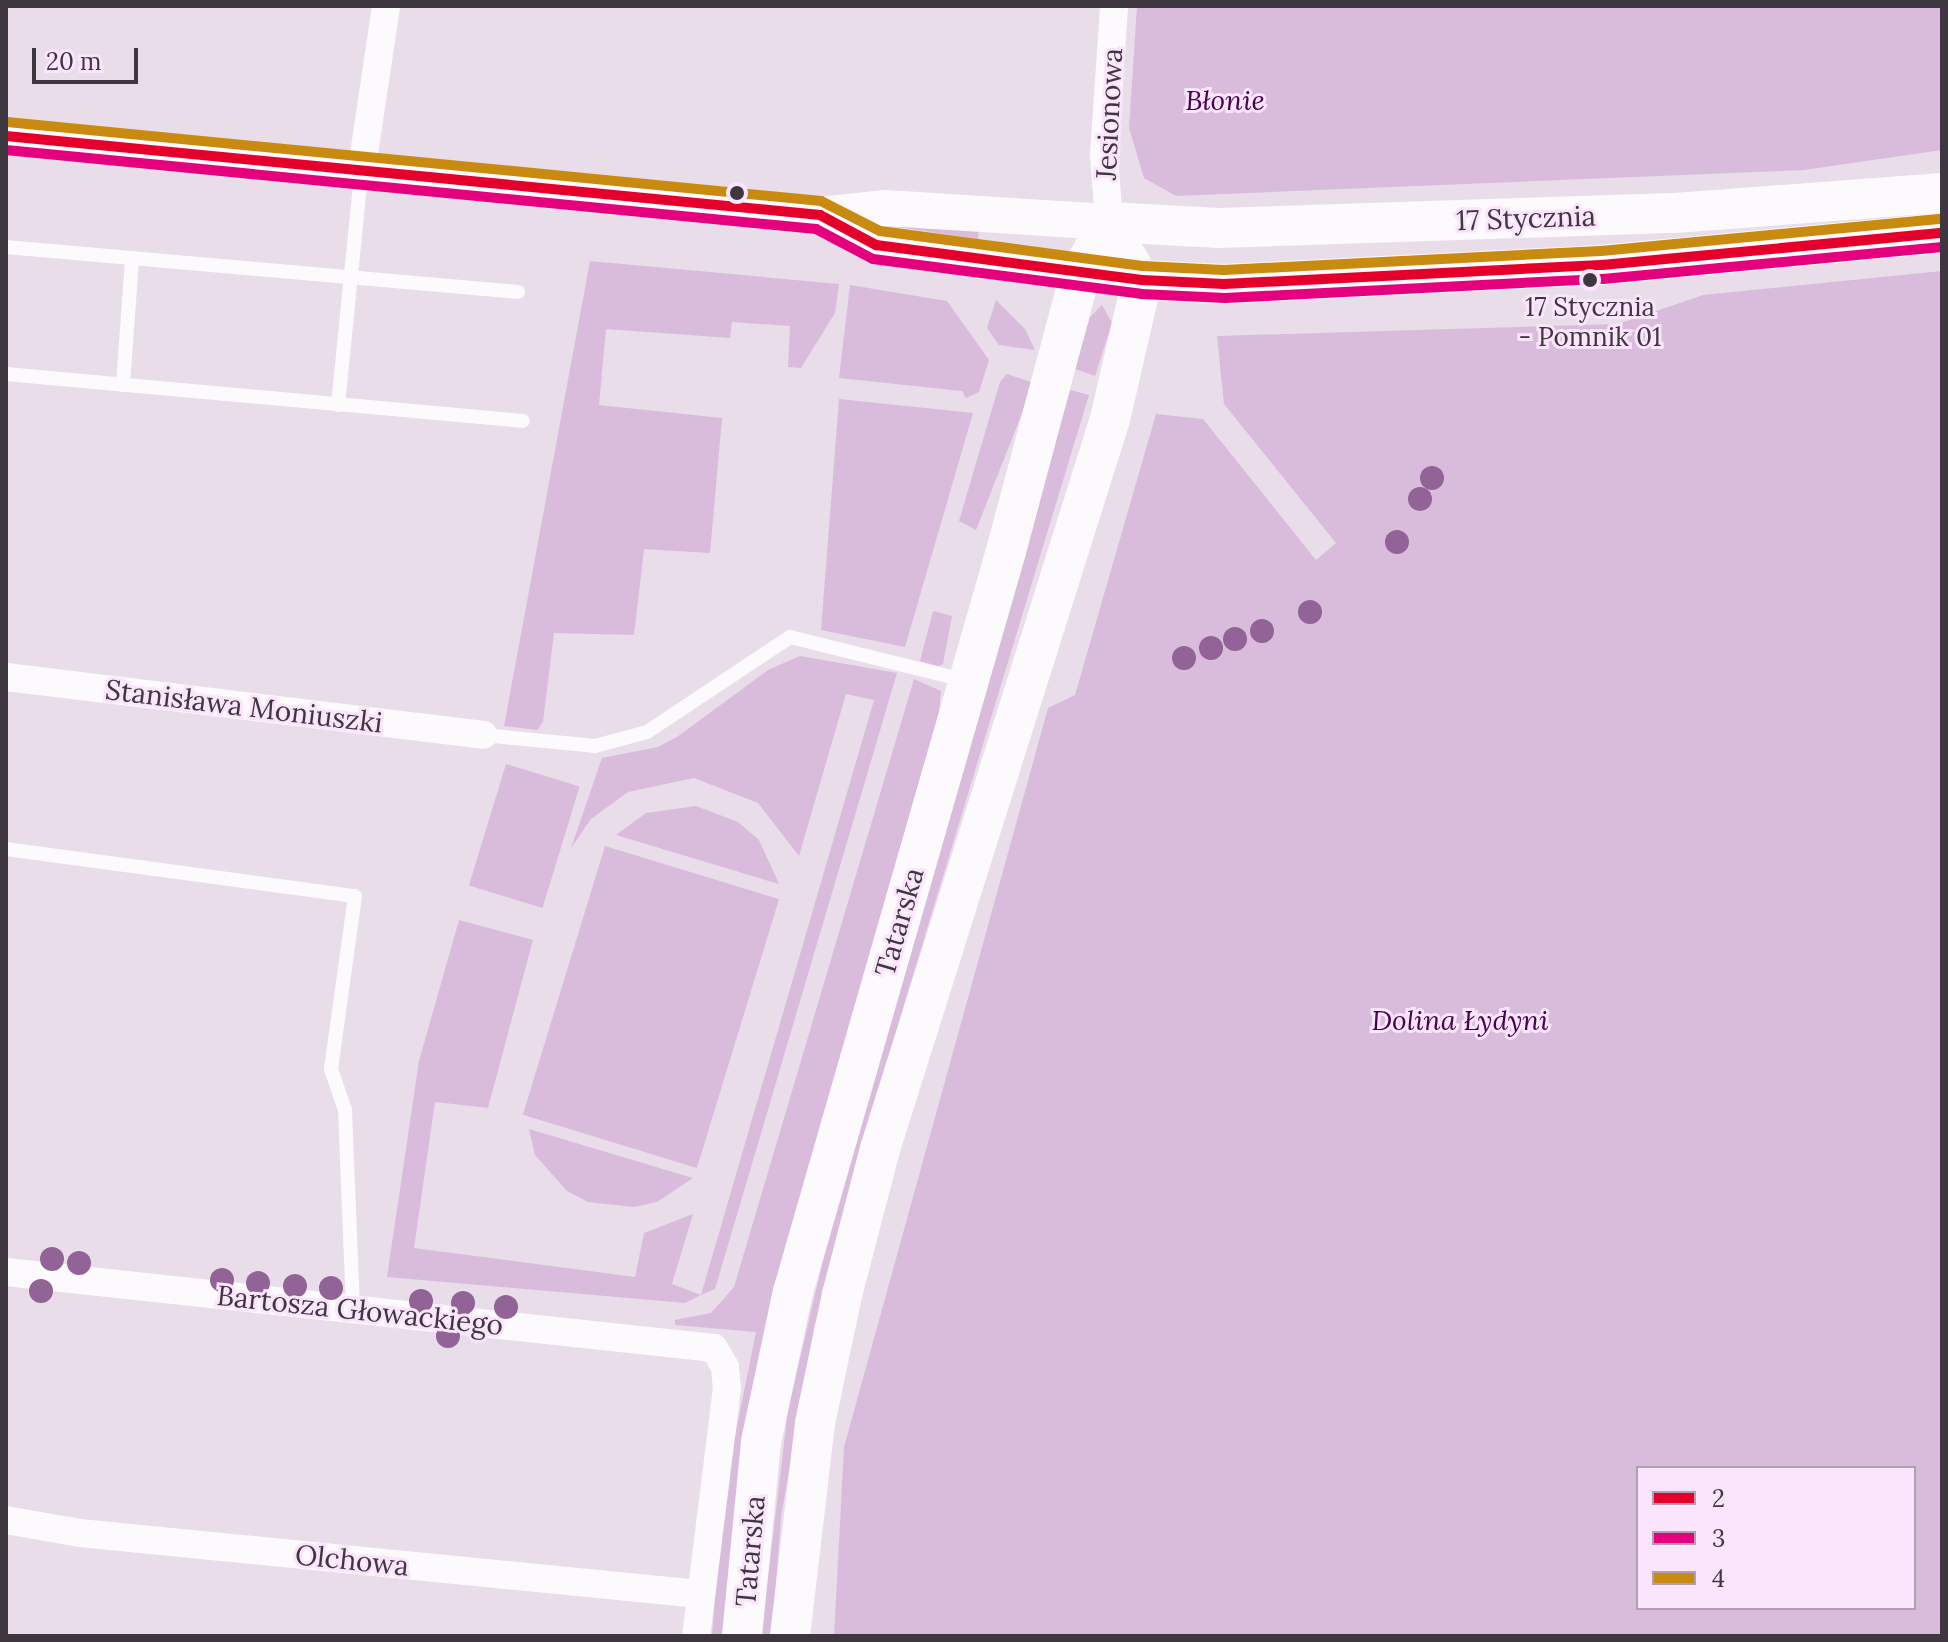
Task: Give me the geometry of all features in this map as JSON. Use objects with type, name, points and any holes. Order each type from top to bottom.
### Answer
[{"type":"main road","name":"17 Stycznia","points":[[1109,222],[1219,228],[1675,213],[1942,193]]},
{"type":"main road","name":"Tatarska","points":[[742,1636],[761,1442],[793,1292],[969,681],[1081,272],[1109,222]]},
{"type":"main road","name":"17 Stycznia","points":[[1142,280],[1224,284],[1602,265],[1942,233]]},
{"type":"main road","name":"Tatarska","points":[[790,1636],[815,1423],[842,1295],[880,1149],[1110,419],[1142,280]]},
{"type":"street","points":[[361,174],[386,6]]},
{"type":"street","name":"Jesionowa","points":[[1109,222],[1104,154],[1114,6]]},
{"type":"street","name":"17 Stycznia","points":[[6,136],[361,174],[820,215],[886,208],[1109,222]]},
{"type":"street","name":"17 Stycznia","points":[[820,215],[876,245],[1142,280]]},
{"type":"street","points":[[1109,222],[1142,280]]},
{"type":"street","name":"Stanisława Moniuszki","points":[[6,677],[483,735]]},
{"type":"street","name":"Bartosza Głowackiego","points":[[6,1272],[714,1348]]},
{"type":"street","name":"Tatarska","points":[[696,1636],[727,1388],[725,1367],[714,1348]]},
{"type":"street","name":"Olchowa","points":[[6,1520],[80,1533],[699,1594]]},
{"type":"lane","points":[[338,405],[361,174]]},
{"type":"lane","points":[[6,247],[518,292]]},
{"type":"lane","points":[[123,385],[132,258]]},
{"type":"lane","points":[[6,374],[523,421]]},
{"type":"lane","points":[[483,735],[595,746],[647,732],[790,637],[969,681]]},
{"type":"lane","points":[[6,849],[355,896],[331,1069],[345,1110],[353,1308]]},
{"type":"green space","name":"Błonie","points":[[1137,6],[1942,6],[1942,150],[1804,170],[1176,196],[1144,178],[1129,128]]},
{"type":"green space","points":[[871,223],[979,225],[978,239]]},
{"type":"green space","points":[[590,261],[839,284],[835,313],[801,368],[788,367],[790,326],[732,322],[730,338],[606,329],[599,405],[722,418],[710,553],[644,549],[634,635],[554,633],[543,722],[537,730],[504,726]]},
{"type":"green space","name":"Dolina Łydyni","points":[[1942,271],[1942,1636],[834,1636],[844,1447],[1048,708],[1075,695],[1156,414],[1203,419],[1316,560],[1336,543],[1224,404],[1217,336],[1618,324],[1703,295]]},
{"type":"green space","points":[[850,285],[947,301],[989,360],[979,392],[966,398],[962,391],[839,378]]},
{"type":"green space","points":[[996,300],[1025,329],[1035,350],[999,345],[987,328]]},
{"type":"green space","points":[[1102,305],[1112,323],[1095,376],[1075,369],[1090,317]]},
{"type":"green space","points":[[1007,374],[1034,383],[976,530],[959,521],[1000,382]]},
{"type":"green space","points":[[1070,390],[1089,395],[906,998],[814,1328],[781,1517],[772,1636],[761,1636],[788,1410],[841,1183]]},
{"type":"green space","points":[[839,399],[973,413],[905,647],[821,630]]},
{"type":"green space","points":[[933,611],[952,616],[943,664],[938,666],[920,661]]},
{"type":"green space","points":[[800,656],[897,673],[715,1289],[701,1295],[874,700],[846,694],[799,856],[758,803],[694,778],[628,792],[591,819],[571,848],[602,758],[658,747],[677,737],[768,670]]},
{"type":"green space","points":[[914,679],[941,691],[939,713],[771,1299],[750,1404],[724,1636],[712,1636],[723,1496],[756,1332],[675,1325],[675,1320],[711,1313],[734,1287]]},
{"type":"green space","points":[[506,764],[580,787],[543,908],[469,885]]},
{"type":"green space","points":[[696,806],[738,822],[759,840],[779,884],[616,835],[646,813]]},
{"type":"green space","points":[[605,846],[779,899],[697,1168],[523,1115]]},
{"type":"green space","points":[[459,920],[533,940],[488,1108],[435,1102],[414,1248],[635,1277],[644,1233],[693,1214],[672,1284],[701,1295],[685,1303],[387,1277],[419,1061]]},
{"type":"green space","points":[[529,1129],[693,1178],[657,1202],[634,1207],[588,1202],[567,1191],[535,1155]]},
{"type":"transit line","name":"4","points":[[7,122],[821,201],[880,231],[1143,266],[1224,270],[1601,251],[1941,219]]},
{"type":"transit line","name":"2","points":[[6,136],[820,215],[876,245],[1142,280],[1224,284],[1602,265],[1942,233]]},
{"type":"transit line","name":"3","points":[[6,150],[816,229],[873,259],[1141,294],[1225,298],[1603,279],[1942,247]]},
{"type":"place","name":"17 Stycznia - Pomnik 01","points":[[1590,280]]}]
